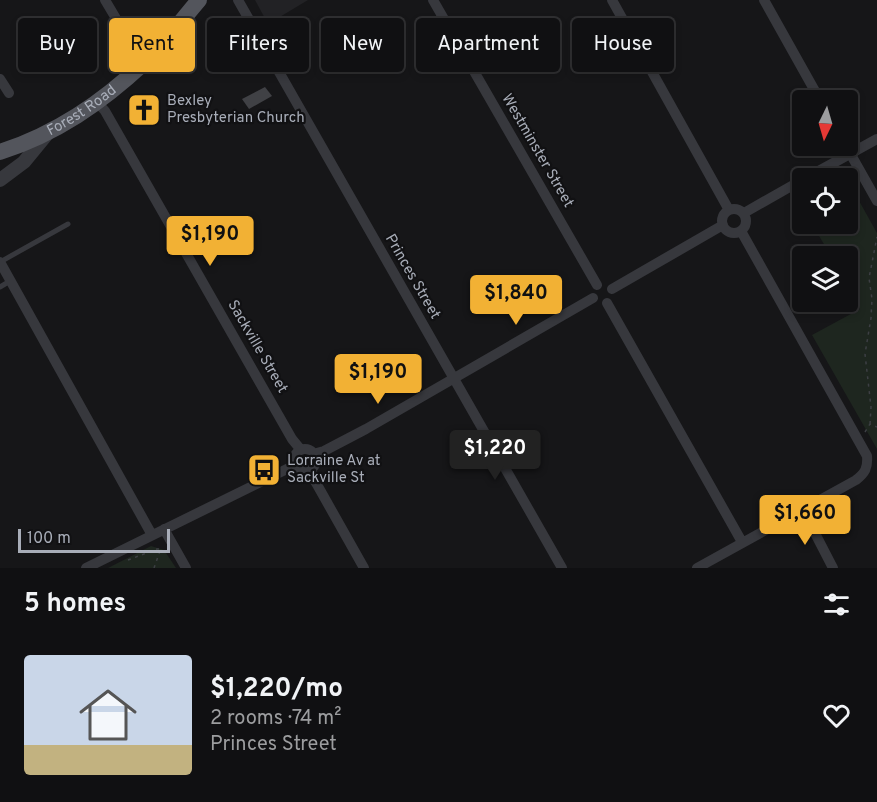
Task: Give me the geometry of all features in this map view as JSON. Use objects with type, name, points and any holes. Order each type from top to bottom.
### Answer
[{"type":"main road","name":"Forest Road","points":[[183,18],[199,0]]},
{"type":"main road","name":"Forest Road","points":[[0,152],[66,124],[97,102],[132,72]]},
{"type":"street","points":[[105,0],[116,18]]},
{"type":"street","name":"Princes Street","points":[[237,0],[562,568]]},
{"type":"street","name":"Westminster Street","points":[[433,0],[597,285]]},
{"type":"street","points":[[612,0],[729,210]]},
{"type":"street","points":[[764,0],[814,90]]},
{"type":"street","points":[[0,79],[9,93]]},
{"type":"street","name":"Sackville Street","points":[[97,102],[105,112],[292,439],[301,450]]},
{"type":"street","points":[[0,180],[24,162],[47,134]]},
{"type":"street","points":[[858,146],[877,139]]},
{"type":"street","points":[[821,168],[839,156]]},
{"type":"street","points":[[851,156],[877,201]]},
{"type":"street","points":[[744,213],[792,186]]},
{"type":"street","points":[[729,210],[739,210],[744,213],[746,223],[741,231]]},
{"type":"street","points":[[723,225],[723,218],[729,210]]},
{"type":"street","points":[[612,290],[723,225]]},
{"type":"street","points":[[723,225],[732,232],[741,231]]},
{"type":"street","points":[[697,568],[856,480],[864,474],[868,466],[867,456],[741,231]]},
{"type":"street","points":[[0,262],[5,284],[152,535]]},
{"type":"street","points":[[604,284],[612,290],[612,298],[607,303],[600,304],[593,298],[593,291],[597,285],[604,284]]},
{"type":"street","points":[[314,454],[356,434],[593,298]]},
{"type":"street","points":[[607,303],[742,542]]},
{"type":"street","points":[[295,465],[296,455],[301,450],[308,450],[314,454],[315,460],[311,469],[315,482],[364,568]]},
{"type":"street","points":[[295,465],[302,471],[311,469]]},
{"type":"street","points":[[86,568],[295,465]]},
{"type":"street","points":[[803,510],[833,568]]},
{"type":"street","points":[[164,530],[186,568]]},
{"type":"lane","points":[[0,262],[68,224]]},
{"type":"path","points":[[859,442],[870,424],[871,407],[865,354],[872,318],[870,265],[877,237]]},
{"type":"path","points":[[870,424],[877,427]]},
{"type":"path","points":[[123,562],[157,549],[160,550],[154,568]]},
{"type":"shaded area","points":[[255,0],[308,0],[278,18],[265,18]]},
{"type":"shaded area","points":[[858,199],[877,233],[877,449],[812,335],[860,309],[858,305],[858,246],[825,246],[818,234],[858,234]]},
{"type":"shaded area","points":[[151,546],[164,550],[176,568],[108,568]]},
{"type":"building","points":[[265,87],[272,96],[249,109],[242,99]]},
{"type":"place","name":"Bexley Presbyterian Church","points":[[144,110]]},
{"type":"place","name":"Lorraine Av at Sackville St","points":[[264,470]]}]
